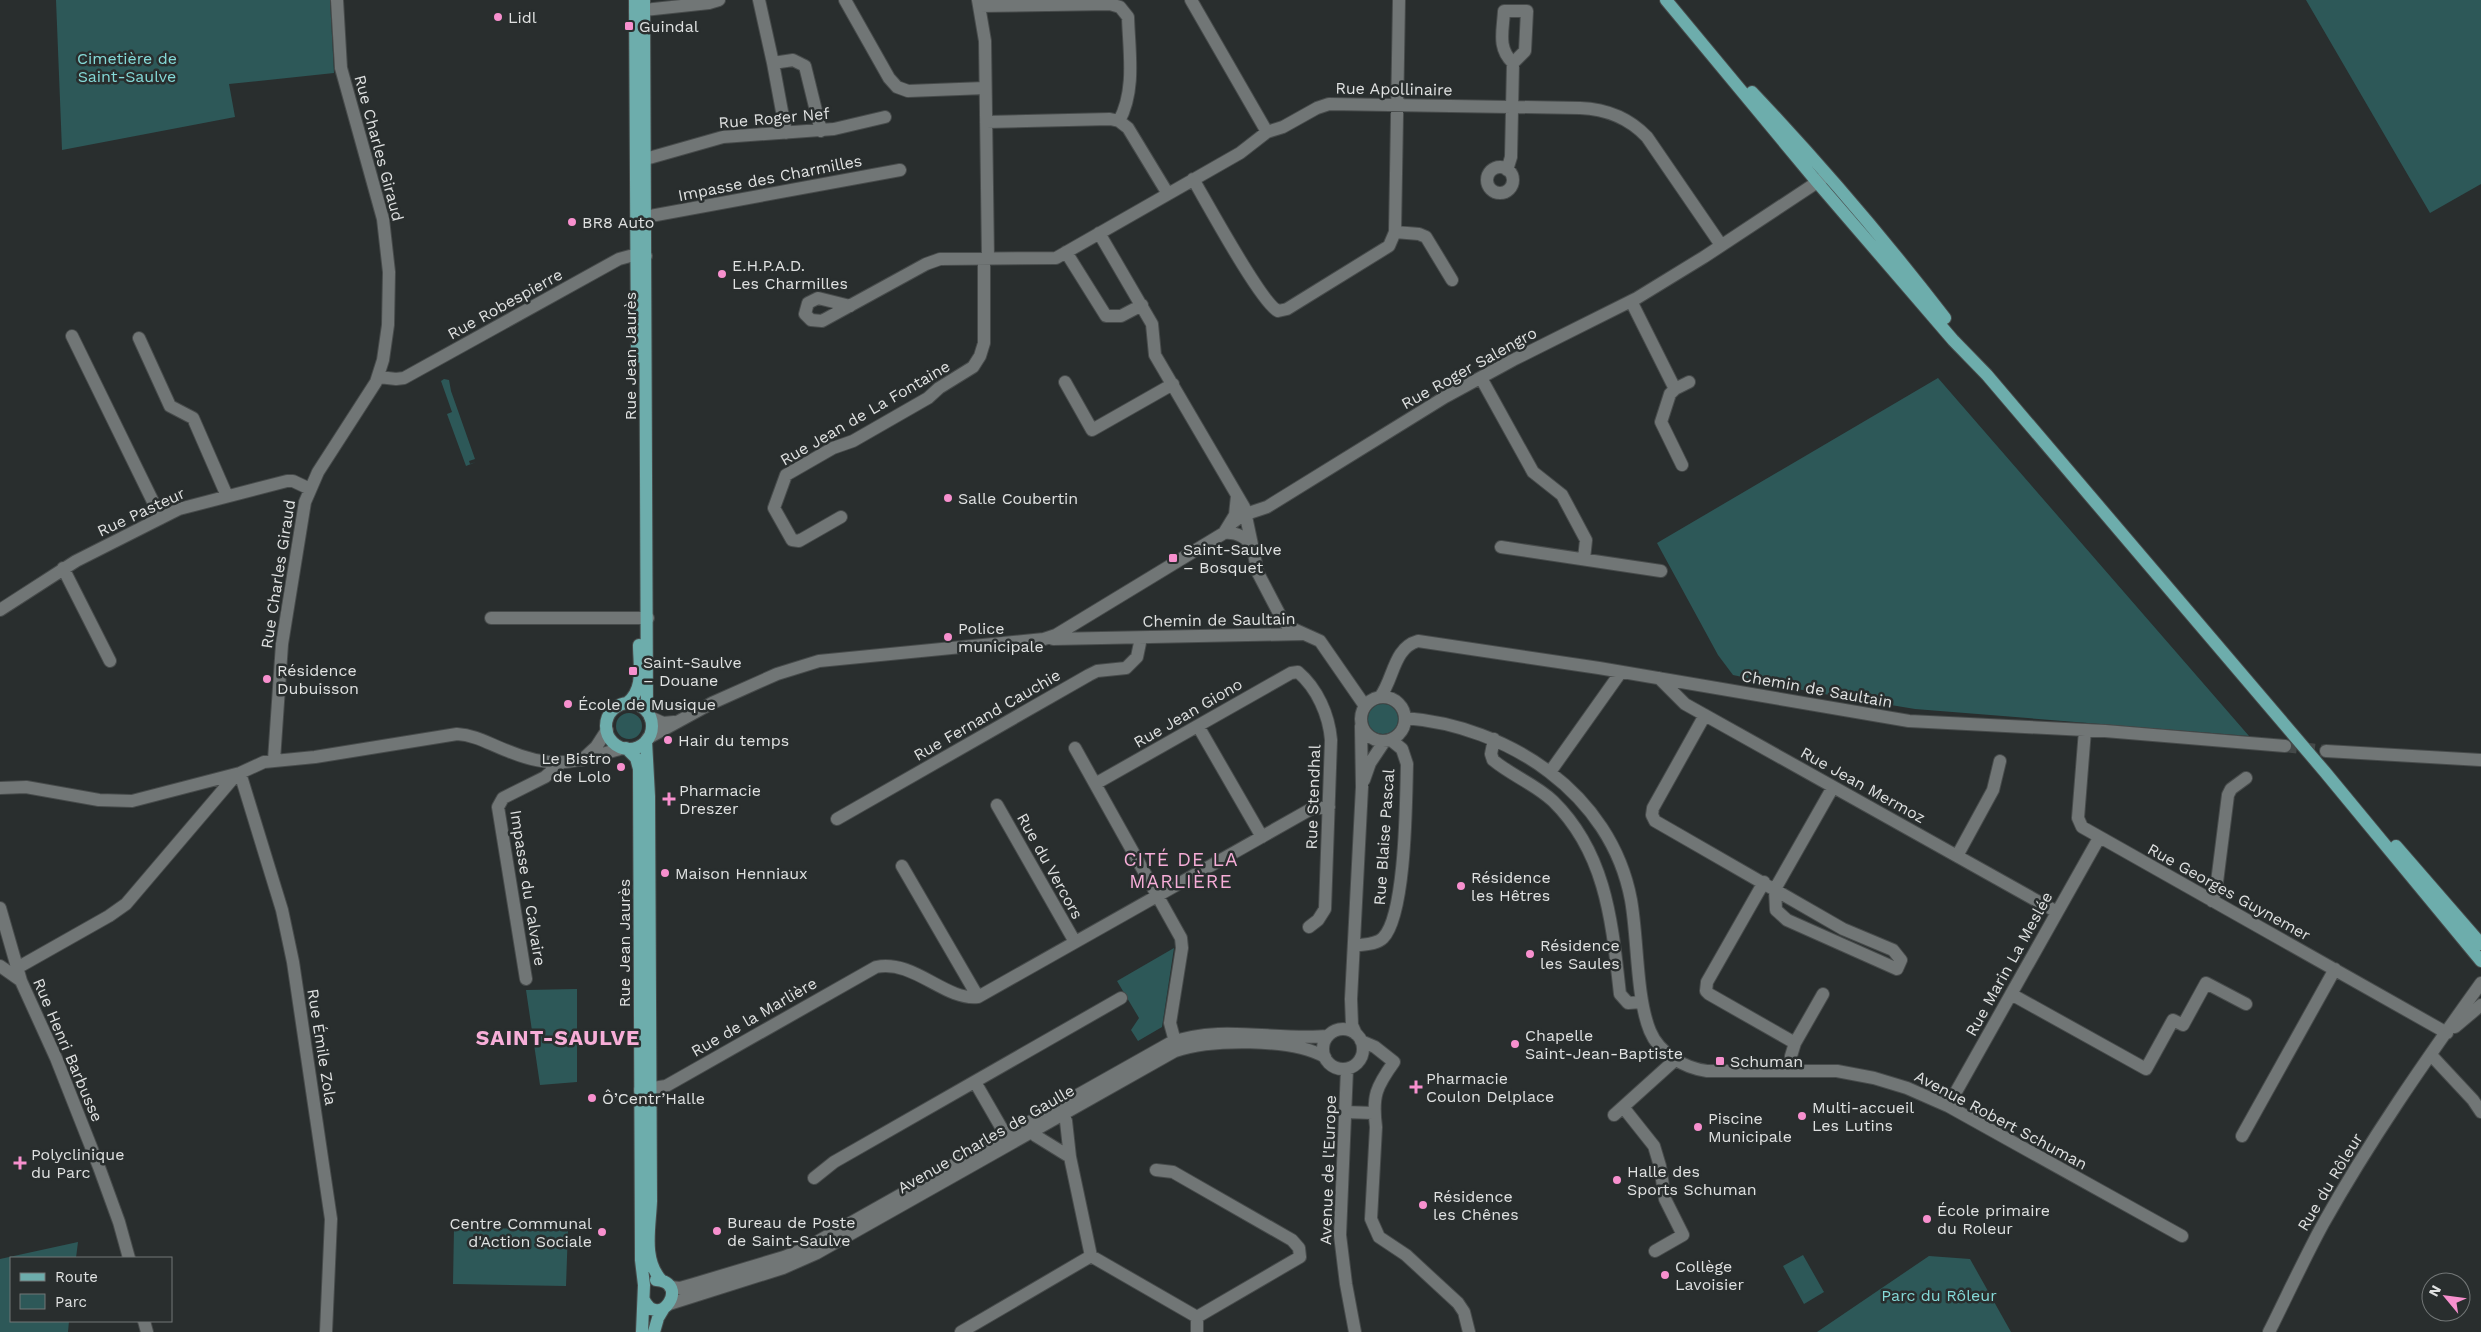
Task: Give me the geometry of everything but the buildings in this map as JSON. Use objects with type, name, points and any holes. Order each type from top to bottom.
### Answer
[{"type":"main road","points":[[1666,0],[1822,178],[1956,344],[1986,375],[2325,772],[2480,958]]},
{"type":"main road","name":"Rue Jean Jaurès","points":[[640,6],[644,618],[649,714]]},
{"type":"main road","name":"Rue Jean Jaurès","points":[[641,158],[646,217],[641,256]]},
{"type":"main road","name":"Rue Jean Jaurès","points":[[628,703],[635,695],[639,686],[644,618]]},
{"type":"main road","points":[[628,703],[638,705],[649,714],[651,731],[647,740],[637,747],[625,748],[612,740],[607,730],[608,720],[611,712],[620,705],[628,703]]},
{"type":"main road","name":"Rue Jean Jaurès","points":[[642,1332],[644,1296],[649,792],[647,740]]},
{"type":"main road","name":"Rue Jean Jaurès","points":[[625,748],[636,758],[639,768],[650,1254],[654,1270],[666,1284]]},
{"type":"main road","points":[[2325,772],[2420,871],[2481,944]]},
{"type":"main road","points":[[654,1332],[657,1321],[667,1306],[672,1296],[666,1284],[651,1282],[644,1296],[653,1309],[667,1306]]},
{"type":"street","name":"Rue Charles Giraud","points":[[274,760],[283,634],[303,508],[310,488],[379,377],[388,325],[387,242],[379,200],[341,68],[338,0]]},
{"type":"street","points":[[640,6],[709,3],[719,0]]},
{"type":"street","points":[[758,0],[773,63],[786,132]]},
{"type":"street","points":[[845,0],[889,78],[897,86],[913,91],[985,88]]},
{"type":"street","points":[[1191,0],[1267,132]]},
{"type":"street","points":[[1193,179],[1240,260],[1268,303],[1278,310],[1287,309],[1384,249],[1392,242],[1395,232],[1399,0]]},
{"type":"street","points":[[978,3],[1114,4],[1120,7],[1127,14],[1129,92],[1126,107],[1119,121]]},
{"type":"street","name":"Rue Jean de La Fontaine","points":[[841,517],[799,541],[792,540],[774,508],[786,475],[925,400],[939,388],[973,367],[980,356],[984,343],[986,259],[985,41],[978,3]]},
{"type":"street","points":[[773,63],[792,60],[805,66],[821,130]]},
{"type":"street","points":[[1507,170],[1511,157],[1513,63]]},
{"type":"street","name":"Rue Apollinaire","points":[[850,306],[936,260],[1047,259],[1066,252],[1250,146],[1267,132],[1283,127],[1325,105],[1598,110],[1616,115],[1633,125],[1647,137],[1721,246]]},
{"type":"street","name":"Rue Roger Nef","points":[[641,158],[723,137],[821,130],[885,117]]},
{"type":"street","points":[[986,122],[1110,119],[1119,121],[1131,131],[1168,194]]},
{"type":"street","name":"Impasse des Charmilles","points":[[646,217],[900,170]]},
{"type":"street","name":"Rue Roger Salengro","points":[[1228,528],[1246,514],[1267,507],[1429,407],[1481,378],[1631,301],[1721,246],[1822,178]]},
{"type":"street","points":[[1395,232],[1419,234],[1426,237],[1452,280]]},
{"type":"street","points":[[1099,233],[1142,305],[1153,328],[1155,355],[1246,514],[1258,573],[1282,619],[1289,627],[1306,634]]},
{"type":"street","points":[[1066,252],[1106,316],[1121,316],[1142,305]]},
{"type":"street","name":"Rue Robespierre","points":[[379,377],[396,379],[416,372],[619,259],[641,256]]},
{"type":"street","points":[[1631,301],[1675,389]]},
{"type":"street","points":[[72,336],[161,518]]},
{"type":"street","points":[[139,338],[170,406],[189,414],[194,420],[227,496]]},
{"type":"street","points":[[1481,378],[1533,472],[1562,495],[1586,540],[1584,559]]},
{"type":"street","points":[[1065,382],[1092,430],[1173,384]]},
{"type":"street","points":[[1682,465],[1661,422],[1670,394],[1675,389],[1689,382]]},
{"type":"street","name":"Rue Pasteur","points":[[0,610],[63,568],[190,505],[290,481],[310,488]]},
{"type":"street","points":[[647,740],[676,721],[770,677],[819,661],[1044,639],[1060,634],[1228,528],[1236,512],[1237,496]]},
{"type":"street","points":[[1228,528],[1232,533],[1243,537],[1252,548]]},
{"type":"street","points":[[1501,547],[1661,571]]},
{"type":"street","points":[[63,568],[110,661]]},
{"type":"street","points":[[491,618],[644,618]]},
{"type":"street","points":[[1085,619],[1084,629],[1089,638]]},
{"type":"street","points":[[1272,634],[1279,631],[1282,619]]},
{"type":"street","name":"Chemin de Saultain","points":[[1044,639],[1272,634],[1287,636],[1306,634],[1317,638],[1324,645],[1365,706]]},
{"type":"street","name":"Rue Fernand Cauchie","points":[[837,819],[1089,675],[1097,671],[1126,668],[1137,657],[1141,638]]},
{"type":"street","name":"Chemin de Saultain","points":[[1380,697],[1398,658],[1408,646],[1418,641],[1659,678],[1890,718],[2085,730],[2285,746]]},
{"type":"street","name":"Rue Jean Giono","points":[[1095,784],[1296,671]]},
{"type":"street","name":"Rue Stendhal","points":[[1296,671],[1303,676],[1320,702],[1328,720],[1332,746],[1325,909],[1322,916],[1309,928]]},
{"type":"street","points":[[1550,772],[1621,672]]},
{"type":"street","name":"Rue Jean Mermoz","points":[[1659,678],[1677,699],[2058,912]]},
{"type":"street","points":[[1351,999],[1346,1011],[1324,1045],[1325,1056],[1334,1067],[1347,1069],[1360,1059],[1363,1049],[1352,1023],[1351,999],[1362,787],[1360,715],[1365,706],[1373,699],[1380,697],[1396,701],[1403,710],[1405,718],[1402,731],[1387,741],[1370,763],[1362,787]]},
{"type":"street","points":[[649,714],[663,723],[676,721]]},
{"type":"street","points":[[1705,715],[1653,808],[1653,818],[1658,823],[1764,882],[1775,889],[1843,929],[1896,952],[1901,960],[1900,966],[1893,969],[1783,918],[1776,910],[1775,889],[1832,786]]},
{"type":"street","points":[[1405,718],[1444,723],[1494,739],[1521,752],[1550,772],[1576,797],[1598,825],[1612,849],[1630,898],[1642,1002],[1646,1021],[1652,1037],[1675,1060],[1619,1111],[1654,1146],[1660,1166],[1665,1199],[1683,1235],[1655,1251]]},
{"type":"street","points":[[1198,726],[1262,837]]},
{"type":"street","points":[[1361,726],[1370,738],[1387,741]]},
{"type":"street","points":[[582,760],[598,745],[607,730]]},
{"type":"street","name":"Rue Georges Guynemer","points":[[2085,730],[2078,818],[2082,827],[2447,1034]]},
{"type":"street","points":[[0,788],[26,787],[99,800],[123,801],[150,798],[240,773],[260,763],[274,760],[316,757],[457,734],[473,736],[528,758],[548,762],[582,760],[625,748]]},
{"type":"street","points":[[1494,739],[1491,754],[1493,760],[1529,783],[1552,801],[1571,824],[1592,858],[1608,902],[1620,994],[1628,1003],[1642,1002]]},
{"type":"street","name":"Rue Blaise Pascal","points":[[1354,946],[1382,939],[1388,931],[1397,904],[1406,764],[1404,752],[1387,741]]},
{"type":"street","points":[[1075,748],[1158,895],[1182,944],[1170,1023],[1176,1046]]},
{"type":"street","points":[[2326,751],[2481,760]]},
{"type":"street","points":[[1957,856],[1992,790],[2000,761]]},
{"type":"street","name":"Impasse du Calvaire","points":[[526,979],[498,810],[499,803],[506,796],[546,777],[562,762]]},
{"type":"street","points":[[0,966],[109,916],[126,904],[224,787],[240,773]]},
{"type":"street","name":"Rue Émile Zola","points":[[240,773],[282,910],[293,962],[331,1220],[326,1332]]},
{"type":"street","points":[[2212,901],[2216,890],[2228,795],[2231,789],[2246,778]]},
{"type":"street","name":"Rue du Vercors","points":[[997,805],[1075,942]]},
{"type":"street","points":[[902,866],[978,997],[1311,809],[1329,806]]},
{"type":"street","name":"Rue Marin La Meslée","points":[[1948,1106],[2099,838]]},
{"type":"street","points":[[1592,858],[1612,849]]},
{"type":"street","points":[[1764,882],[1707,982],[1706,991],[1795,1043]]},
{"type":"street","name":"Rue Henri Barbusse","points":[[1,918],[13,961],[56,1058],[99,1167],[119,1222],[129,1257]]},
{"type":"street","points":[[0,959],[13,961]]},
{"type":"street","name":"Rue de la Marlière","points":[[645,1090],[666,1086],[870,970],[882,966],[903,969],[961,995],[978,997]]},
{"type":"street","points":[[2242,1136],[2335,969]]},
{"type":"street","points":[[2011,994],[2146,1069],[2173,1020],[2183,1025],[2206,983],[2246,1004]]},
{"type":"street","name":"Rue du Rôleur","points":[[2269,1332],[2313,1242],[2342,1191],[2389,1115],[2481,983]]},
{"type":"street","points":[[1792,1070],[1791,1056],[1795,1043],[1823,994]]},
{"type":"street","points":[[814,1178],[834,1162],[1121,998]]},
{"type":"street","name":"Rue du Rôleur","points":[[2447,1034],[2481,1005]]},
{"type":"street","points":[[1331,1034],[1347,1030],[1375,1047],[1394,1062],[1376,1089],[1373,1113],[1376,1126],[1371,1219],[1374,1232],[1384,1242],[1406,1255],[1458,1304],[1464,1312],[1470,1332]]},
{"type":"street","name":"Avenue Charles de Gaulle","points":[[666,1284],[677,1288],[694,1284],[784,1257],[806,1248],[1030,1127],[1176,1046],[1190,1036],[1218,1033],[1302,1038],[1331,1034]]},
{"type":"street","name":"Avenue Charles de Gaulle","points":[[1176,1046],[1239,1043],[1298,1046],[1325,1056]]},
{"type":"street","points":[[2431,1055],[2473,1100],[2481,1112]]},
{"type":"street","name":"Avenue Robert Schuman","points":[[1675,1060],[1706,1071],[1838,1071],[1866,1076],[1907,1088],[1948,1106],[2182,1236]]},
{"type":"street","name":"Avenue de l'Europe","points":[[1347,1069],[1340,1235],[1346,1284],[1355,1332]]},
{"type":"street","points":[[975,1082],[1008,1139]]},
{"type":"street","points":[[1062,1109],[1091,1256],[1197,1317]]},
{"type":"street","points":[[1345,1112],[1373,1113]]},
{"type":"street","points":[[1030,1127],[1040,1138],[1070,1157]]},
{"type":"street","name":"Avenue Charles de Gaulle","points":[[667,1306],[783,1268],[810,1256],[845,1238],[1008,1139]]},
{"type":"street","points":[[1156,1170],[1173,1172],[1292,1240],[1299,1248],[1300,1257],[1197,1317]]},
{"type":"street","points":[[968,1330],[1091,1256]]},
{"type":"street","points":[[1197,1317],[1197,1332]]},
{"type":"green space","name":"Cimetière de Saint-Saulve","points":[[56,0],[330,0],[334,73],[229,84],[235,117],[62,150]]},
{"type":"green space","points":[[2306,0],[2481,0],[2481,184],[2430,213]]},
{"type":"green space","points":[[1938,378],[2249,736],[1915,709],[1812,692],[1733,675],[1718,655],[1657,543]]},
{"type":"green space","points":[[444,379],[449,380],[451,391],[475,459],[469,461],[470,464],[476,462],[466,466],[447,414],[452,412],[441,381]]},
{"type":"green space","points":[[1383,704],[1389,705],[1397,713],[1397,725],[1389,733],[1383,734],[1377,733],[1369,725],[1368,719],[1369,713],[1377,705]]},
{"type":"green space","points":[[629,713],[638,717],[642,726],[638,735],[629,739],[620,735],[616,726],[620,717]]},
{"type":"green space","points":[[1174,948],[1162,1027],[1138,1041],[1131,1030],[1139,1018],[1117,981]]},
{"type":"green space","points":[[577,989],[577,1082],[540,1085],[526,990]]},
{"type":"green space","points":[[454,1228],[568,1229],[566,1286],[453,1284]]},
{"type":"green space","points":[[78,1242],[76,1257],[10,1257],[10,1322],[69,1322],[68,1332],[0,1332],[0,1259]]},
{"type":"green space","points":[[1803,1255],[1824,1292],[1804,1304],[1783,1266]]},
{"type":"green space","name":"Parc du Rôleur","points":[[1929,1256],[1970,1259],[2011,1332],[1817,1332]]},
{"type":"tunnel","points":[[2285,746],[2326,751]]},
{"type":"place","name":"Lidl","points":[[498,17]]},
{"type":"place","name":"Guindal","points":[[629,26]]},
{"type":"place","name":"BR8 Auto","points":[[572,222]]},
{"type":"place","name":"E.H.P.A.D. Les Charmilles","points":[[722,274]]},
{"type":"place","name":"Salle Coubertin","points":[[948,498]]},
{"type":"place","name":"Saint-Saulve – Bosquet","points":[[1173,558]]},
{"type":"place","name":"Police municipale","points":[[948,637]]},
{"type":"place","name":"Saint-Saulve – Douane","points":[[633,671]]},
{"type":"place","name":"Résidence Dubuisson","points":[[267,679]]},
{"type":"place","name":"École de Musique","points":[[568,704]]},
{"type":"place","name":"Hair du temps","points":[[668,740]]},
{"type":"place","name":"Le Bistro de Lolo","points":[[621,767]]},
{"type":"place","name":"Pharmacie Dreszer","points":[[669,799]]},
{"type":"place","name":"Maison Henniaux","points":[[665,873]]},
{"type":"place","name":"Résidence les Hêtres","points":[[1461,886]]},
{"type":"place","name":"Résidence les Saules","points":[[1530,954]]},
{"type":"place","name":"Chapelle Saint-Jean-Baptiste","points":[[1515,1044]]},
{"type":"place","name":"Schuman","points":[[1720,1061]]},
{"type":"place","name":"Pharmacie Coulon Delplace","points":[[1416,1087]]},
{"type":"place","name":"Ô’Centr’Halle","points":[[592,1098]]},
{"type":"place","name":"Multi-accueil Les Lutins","points":[[1802,1116]]},
{"type":"place","name":"Piscine Municipale","points":[[1698,1127]]},
{"type":"place","name":"Polyclinique du Parc","points":[[20,1163]]},
{"type":"place","name":"Halle des Sports Schuman","points":[[1617,1180]]},
{"type":"place","name":"Résidence les Chênes","points":[[1423,1205]]},
{"type":"place","name":"École primaire du Roleur","points":[[1927,1219]]},
{"type":"place","name":"Bureau de Poste de Saint-Saulve","points":[[717,1231]]},
{"type":"place","name":"Centre Communal d'Action Sociale","points":[[602,1232]]},
{"type":"place","name":"Collège Lavoisier","points":[[1665,1275]]},
{"type":"district","name":"CITÉ DE LA MARLIÈRE","points":[[1181,870]]},
{"type":"district","name":"SAINT-SAULVE","points":[[558,1037]]}]
